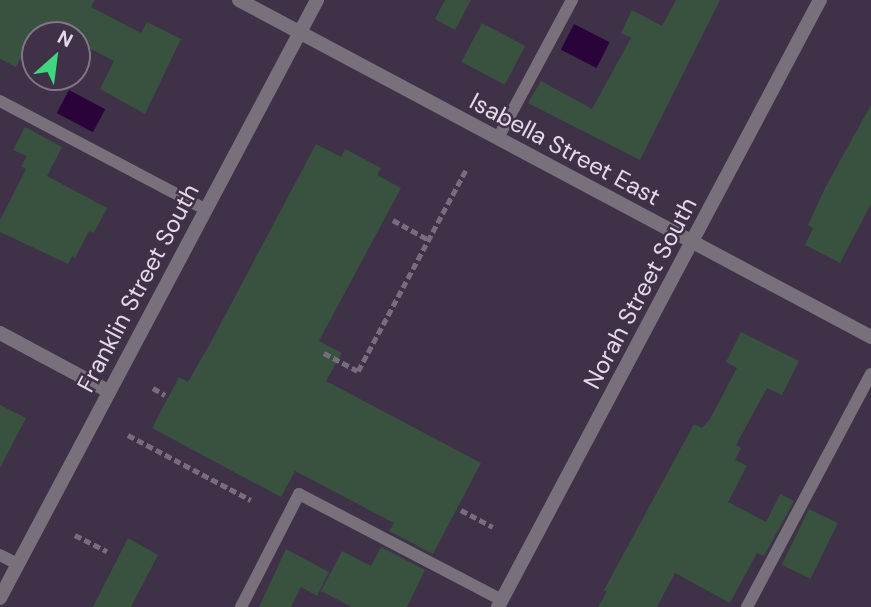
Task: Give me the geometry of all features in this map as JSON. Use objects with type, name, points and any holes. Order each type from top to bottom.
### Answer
[{"type":"street","name":"Isabella Street East","points":[[239,0],[871,337]]},
{"type":"street","name":"Franklin Street South","points":[[0,598],[317,0]]},
{"type":"street","name":"Norah Street South","points":[[500,603],[820,0]]},
{"type":"street","points":[[0,333],[108,391]]},
{"type":"lane","points":[[498,138],[572,0]]},
{"type":"lane","points":[[0,101],[205,209]]},
{"type":"lane","points":[[747,607],[871,374]]},
{"type":"lane","points":[[241,607],[299,494],[500,603]]},
{"type":"lane","points":[[0,555],[18,564]]},
{"type":"path","points":[[324,353],[358,371],[466,170]]},
{"type":"path","points":[[393,220],[429,240]]},
{"type":"path","points":[[153,388],[165,395]]},
{"type":"path","points":[[128,435],[251,500]]},
{"type":"path","points":[[461,510],[493,527]]},
{"type":"path","points":[[75,535],[107,551]]},
{"type":"shaded area","points":[[574,24],[610,42],[596,68],[561,50]]},
{"type":"shaded area","points":[[68,91],[105,109],[93,132],[57,113]]},
{"type":"building","points":[[0,0],[95,0],[91,7],[141,33],[147,22],[181,39],[145,114],[100,89],[114,61],[91,49],[91,21],[21,21],[21,58],[16,67],[0,59]]},
{"type":"building","points":[[445,0],[471,0],[455,30],[435,19]]},
{"type":"building","points":[[676,0],[720,0],[640,160],[528,103],[541,81],[592,109],[631,38],[621,33],[632,10],[662,26]]},
{"type":"building","points":[[482,23],[525,46],[505,85],[461,62]]},
{"type":"building","points":[[871,105],[871,204],[840,263],[805,245],[813,228],[808,225],[825,188]]},
{"type":"building","points":[[25,127],[62,147],[47,176],[107,208],[94,233],[89,231],[75,258],[72,256],[68,264],[0,232],[0,220],[26,169],[21,166],[27,156],[13,150]]},
{"type":"building","points":[[316,144],[341,157],[345,149],[381,168],[377,175],[401,188],[319,341],[342,353],[326,381],[481,463],[433,554],[389,531],[394,523],[295,471],[281,497],[152,428],[179,377],[188,382]]},
{"type":"building","points":[[741,332],[799,361],[782,395],[767,388],[736,445],[741,448],[735,460],[747,466],[728,502],[766,522],[780,494],[794,501],[764,556],[757,553],[730,603],[675,573],[657,607],[598,607],[607,591],[604,590],[694,424],[702,428],[710,419],[737,368],[726,362]]},
{"type":"building","points":[[0,405],[26,418],[0,468]]},
{"type":"building","points":[[809,509],[838,523],[811,579],[782,565]]},
{"type":"building","points":[[128,538],[158,555],[131,607],[93,607]]},
{"type":"building","points":[[381,547],[425,570],[407,607],[352,607],[321,591],[342,551],[371,566]]},
{"type":"building","points":[[286,549],[329,572],[317,596],[301,587],[291,607],[259,607]]}]
